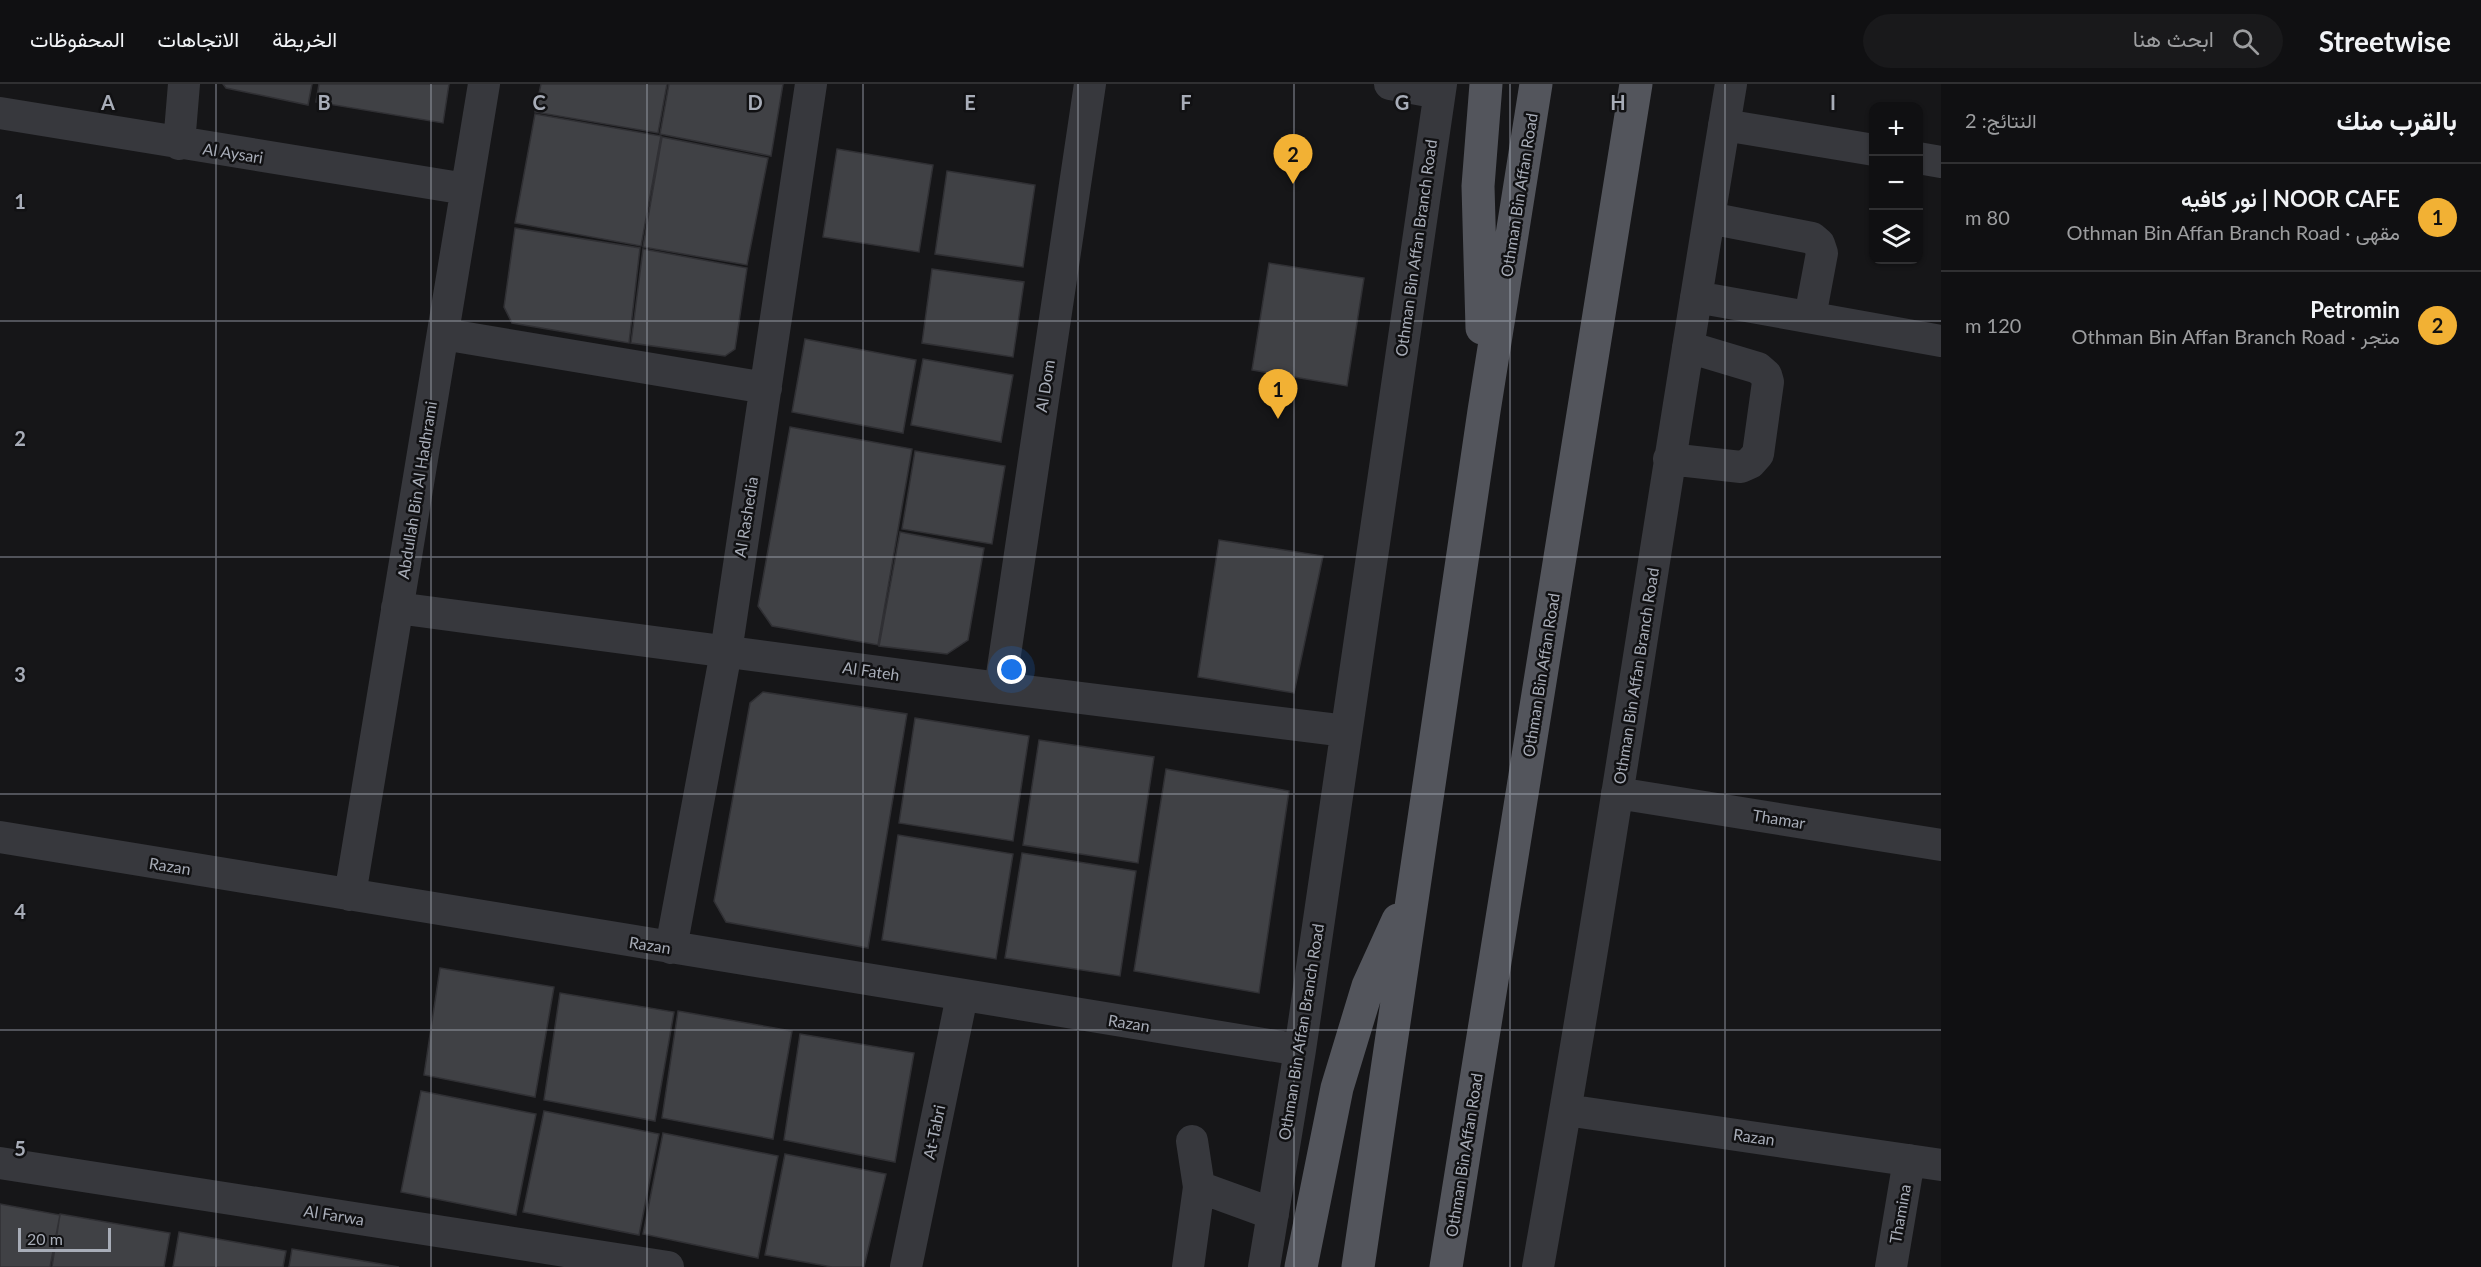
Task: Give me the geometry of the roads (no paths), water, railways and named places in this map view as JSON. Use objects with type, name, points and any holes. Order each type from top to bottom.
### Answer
[{"type":"main road","points":[[1484,411],[1478,186],[1486,84]]},
{"type":"main road","name":"Othman Bin Affan Road","points":[[1358,1267],[1484,411],[1536,84]]},
{"type":"main road","name":"Othman Bin Affan Road","points":[[1446,1267],[1636,84]]},
{"type":"main road","points":[[1300,1267],[1337,1088],[1368,986],[1414,885]]},
{"type":"street","points":[[178,144],[184,84]]},
{"type":"street","name":"Abdullah Bin Al Hadhrami","points":[[350,895],[484,84]]},
{"type":"street","name":"Al Rashedia","points":[[670,948],[726,652],[811,84]]},
{"type":"street","name":"Al Dom","points":[[1000,688],[1090,84]]},
{"type":"street","points":[[1390,84],[1440,88]]},
{"type":"street","name":"Othman Bin Affan Branch Road","points":[[1538,1267],[1566,1110],[1731,84]]},
{"type":"street","name":"Othman Bin Affan Branch Road","points":[[1264,1267],[1300,1050],[1440,88]]},
{"type":"street","name":"Al Aysari","points":[[0,114],[466,189]]},
{"type":"street","points":[[1724,125],[1869,149]]},
{"type":"street","points":[[1923,159],[1941,162]]},
{"type":"street","points":[[1709,218],[1812,238],[1819,244],[1822,253],[1810,317]]},
{"type":"street","points":[[1696,297],[1941,341]]},
{"type":"street","points":[[443,333],[766,388]]},
{"type":"street","points":[[1669,459],[1741,467],[1750,463],[1758,454],[1768,382],[1766,375],[1758,368],[1688,347]]},
{"type":"street","name":"Al Fateh","points":[[397,608],[1000,688],[1346,731]]},
{"type":"street","name":"Thamar","points":[[1617,793],[1941,845]]},
{"type":"street","name":"Razan","points":[[0,837],[1300,1050]]},
{"type":"street","name":"At-Tabri","points":[[906,1267],[962,996]]},
{"type":"street","name":"Razan","points":[[1566,1110],[1941,1165]]},
{"type":"street","points":[[1188,1267],[1199,1187],[1192,1141]]},
{"type":"street","name":"Thamina","points":[[1891,1267],[1909,1160]]},
{"type":"street","name":"Al Farwa","points":[[0,1163],[668,1267]]},
{"type":"street","points":[[1199,1187],[1273,1214]]},
{"type":"place","name":"Petromin","points":[[1293,184]]},
{"type":"place","name":"NOOR CAFE | نور كافيه","points":[[1278,419]]}]
